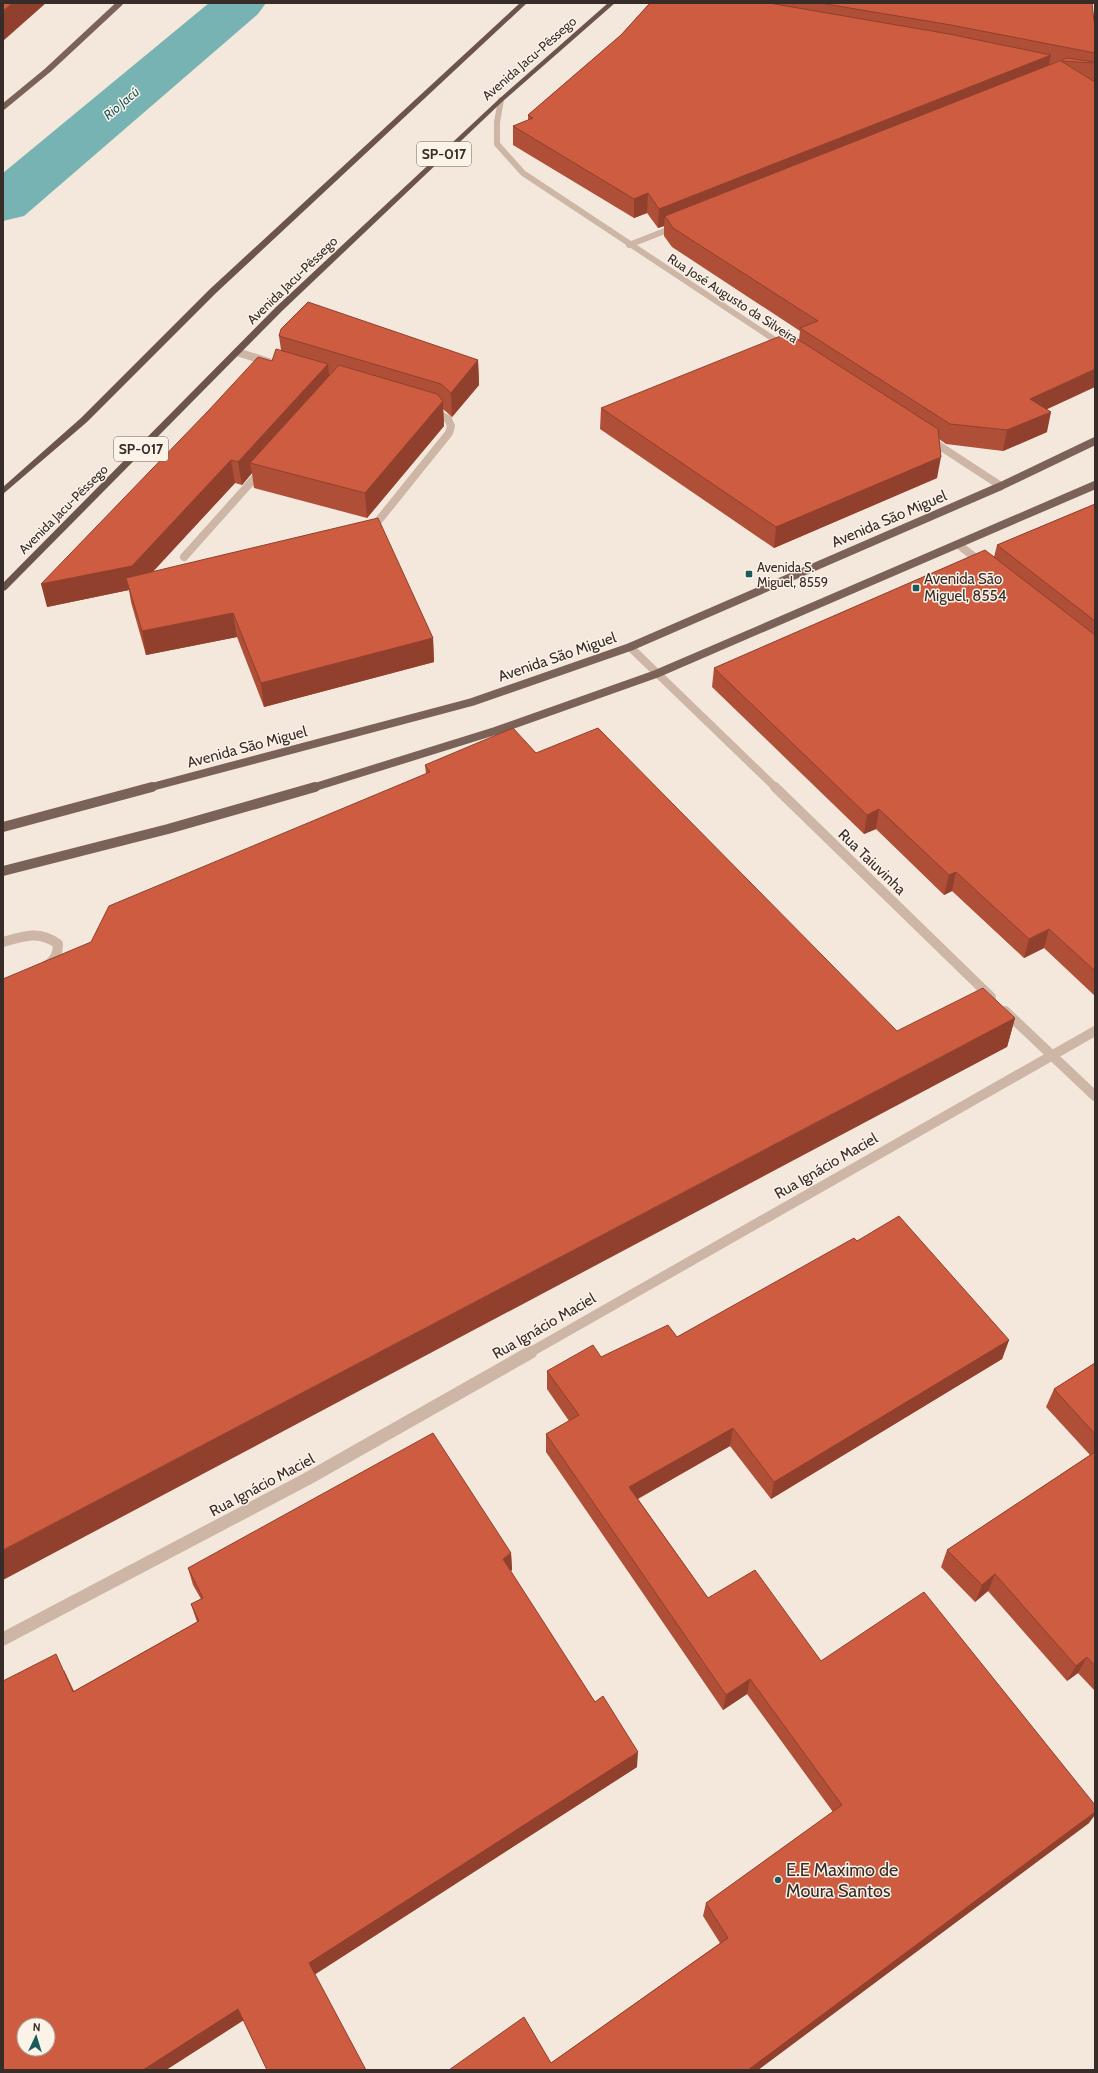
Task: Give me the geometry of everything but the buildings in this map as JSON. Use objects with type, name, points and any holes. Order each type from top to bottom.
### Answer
[{"type":"highway","points":[[3,491],[84,420],[214,291],[524,3]]},
{"type":"highway","name":"Avenida Jacu-Pêssego","points":[[3,588],[279,310],[501,100],[612,3]]},
{"type":"main road","points":[[3,107],[48,70],[120,3]]},
{"type":"main road","name":"Avenida São Miguel","points":[[3,827],[472,702],[630,647],[1001,486],[1095,441]]},
{"type":"main road","points":[[3,871],[110,844],[306,791],[508,726],[658,673],[959,545],[1095,485]]},
{"type":"street","name":"Rua José Augusto da Silveira","points":[[501,100],[497,122],[497,144],[523,173],[629,245],[788,348]]},
{"type":"street","points":[[629,245],[681,224]]},
{"type":"street","points":[[237,352],[274,363]]},
{"type":"street","points":[[366,536],[449,433],[451,426],[448,419],[441,414],[427,410]]},
{"type":"street","points":[[921,434],[1001,486]]},
{"type":"street","points":[[184,557],[267,464]]},
{"type":"street","points":[[959,545],[990,569]]},
{"type":"street","name":"Rua Taiuvinha","points":[[630,647],[1051,1056],[1095,1096]]},
{"type":"street","points":[[3,942],[29,936],[50,937],[58,944],[58,953],[52,962],[39,970]]},
{"type":"street","name":"Rua Ignácio Maciel","points":[[3,1639],[307,1479],[1095,1031]]},
{"type":"waterway","name":"Rio Jacú","points":[[3,203],[240,3]]},
{"type":"place","name":"Avenida S. Miguel, 8559","points":[[749,574]]},
{"type":"place","name":"Avenida São Miguel, 8554","points":[[916,588]]},
{"type":"place","name":"E.E Maximo de Moura Santos","points":[[778,1880]]}]
